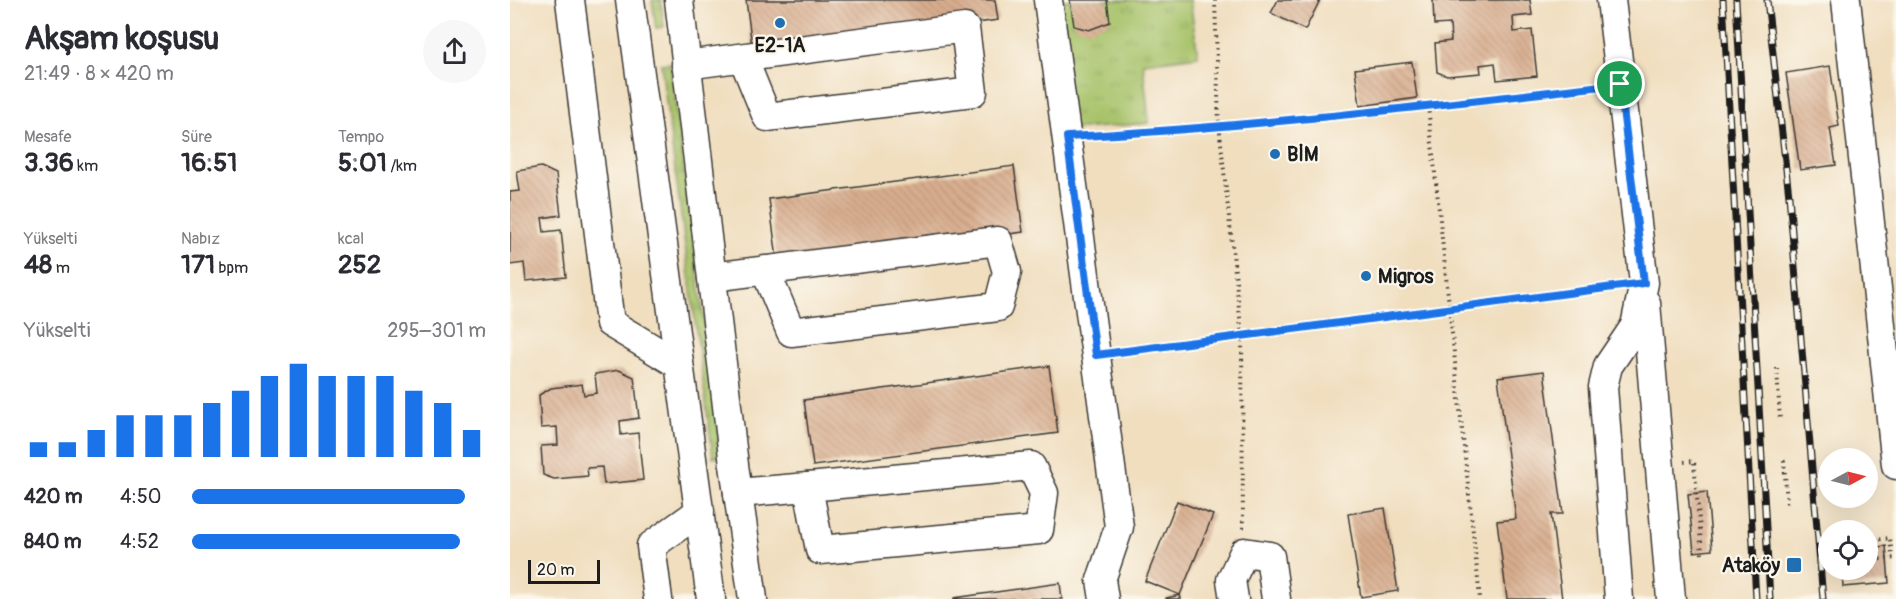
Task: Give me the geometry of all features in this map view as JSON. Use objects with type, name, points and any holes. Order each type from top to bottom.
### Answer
[{"type":"street","points":[[570,0],[610,323],[678,364]]},
{"type":"street","points":[[630,0],[711,599]]},
{"type":"street","points":[[679,0],[734,465],[753,599]]},
{"type":"street","points":[[1048,0],[1119,527],[1101,580],[1104,599]]},
{"type":"street","points":[[1611,0],[1644,283],[1671,599]]},
{"type":"street","points":[[1846,0],[1888,313],[1896,465]]},
{"type":"street","points":[[637,49],[743,58],[965,28],[973,92],[766,117],[743,58]]},
{"type":"street","points":[[712,277],[765,270],[998,241],[1007,272],[998,307],[791,332],[765,270]]},
{"type":"street","points":[[1619,599],[1602,387],[1608,366],[1635,326],[1644,283]]},
{"type":"street","points":[[658,599],[651,546],[699,502],[734,465]]},
{"type":"street","points":[[738,493],[1031,466],[1044,493],[1039,530],[820,550],[808,487]]},
{"type":"street","points":[[1234,599],[1231,580],[1244,552],[1270,556],[1276,599]]},
{"type":"path","points":[[1215,0],[1219,125],[1242,336],[1244,552]]},
{"type":"path","points":[[1067,137],[1428,106],[1620,84]]},
{"type":"path","points":[[1428,106],[1452,310],[1480,599]]},
{"type":"path","points":[[1096,355],[1644,283]]},
{"type":"path","points":[[1777,368],[1780,420]]},
{"type":"path","points":[[1784,460],[1787,504]]},
{"type":"path","points":[[1697,493],[1702,555]]},
{"type":"path","points":[[1878,540],[1890,538],[1894,558],[1878,559]]},
{"type":"green space","points":[[652,0],[661,0],[664,27],[656,28]]},
{"type":"green space","points":[[1054,0],[1190,0],[1198,56],[1143,63],[1149,123],[1071,130]]},
{"type":"green space","points":[[670,63],[722,456],[713,457],[661,64]]},
{"type":"building","points":[[746,0],[995,0],[998,20],[753,54]]},
{"type":"building","points":[[1070,0],[1107,0],[1110,22],[1089,30],[1074,26]]},
{"type":"building","points":[[1278,0],[1320,0],[1305,30],[1271,13]]},
{"type":"building","points":[[1433,0],[1530,0],[1532,15],[1513,17],[1514,32],[1532,30],[1537,76],[1497,80],[1495,63],[1480,65],[1481,73],[1447,76],[1437,72],[1435,43],[1451,41],[1450,24],[1434,25]]},
{"type":"building","points":[[1412,62],[1417,98],[1360,106],[1355,69]]},
{"type":"building","points":[[1830,66],[1839,126],[1830,128],[1836,165],[1800,170],[1786,73]]},
{"type":"building","points":[[1014,166],[1023,232],[778,266],[769,199]]},
{"type":"building","points":[[541,167],[556,174],[561,215],[542,218],[544,232],[561,230],[566,277],[526,281],[524,263],[510,265],[510,192],[520,191],[517,171]]},
{"type":"building","points":[[1049,366],[1058,433],[813,466],[804,400]]},
{"type":"building","points":[[619,370],[634,377],[639,418],[620,421],[621,435],[638,433],[643,480],[604,484],[602,467],[587,468],[588,476],[554,479],[543,475],[541,446],[558,445],[557,427],[541,428],[539,395],[551,388],[582,384],[584,395],[597,393],[595,374]]},
{"type":"building","points":[[1544,371],[1563,514],[1551,514],[1562,599],[1507,599],[1497,521],[1516,519],[1498,377]]},
{"type":"building","points":[[1707,492],[1712,550],[1694,552],[1688,494]]},
{"type":"building","points":[[1177,501],[1213,515],[1180,595],[1145,581]]},
{"type":"building","points":[[1385,508],[1398,591],[1361,597],[1348,514]]},
{"type":"building","points":[[1886,546],[1889,583],[1843,587],[1843,580],[1878,580],[1878,547]]},
{"type":"building","points":[[1060,583],[1062,599],[954,599],[954,598]]},
{"type":"building","points":[[1180,595],[1181,599],[1166,599],[1166,598]]},
{"type":"railway","points":[[1723,0],[1756,599]]},
{"type":"railway","points":[[1736,0],[1770,599]]},
{"type":"railway","points":[[1767,0],[1789,196],[1823,599]]},
{"type":"place","name":"E2-1A","points":[[780,23]]},
{"type":"place","name":"BİM","points":[[1275,154]]},
{"type":"place","name":"Migros","points":[[1366,276]]},
{"type":"place","name":"Ataköy","points":[[1794,565]]},
{"type":"route","points":[[1620,84],[1644,283],[1096,355],[1067,137],[1141,133],[1428,106],[1620,84]]}]
